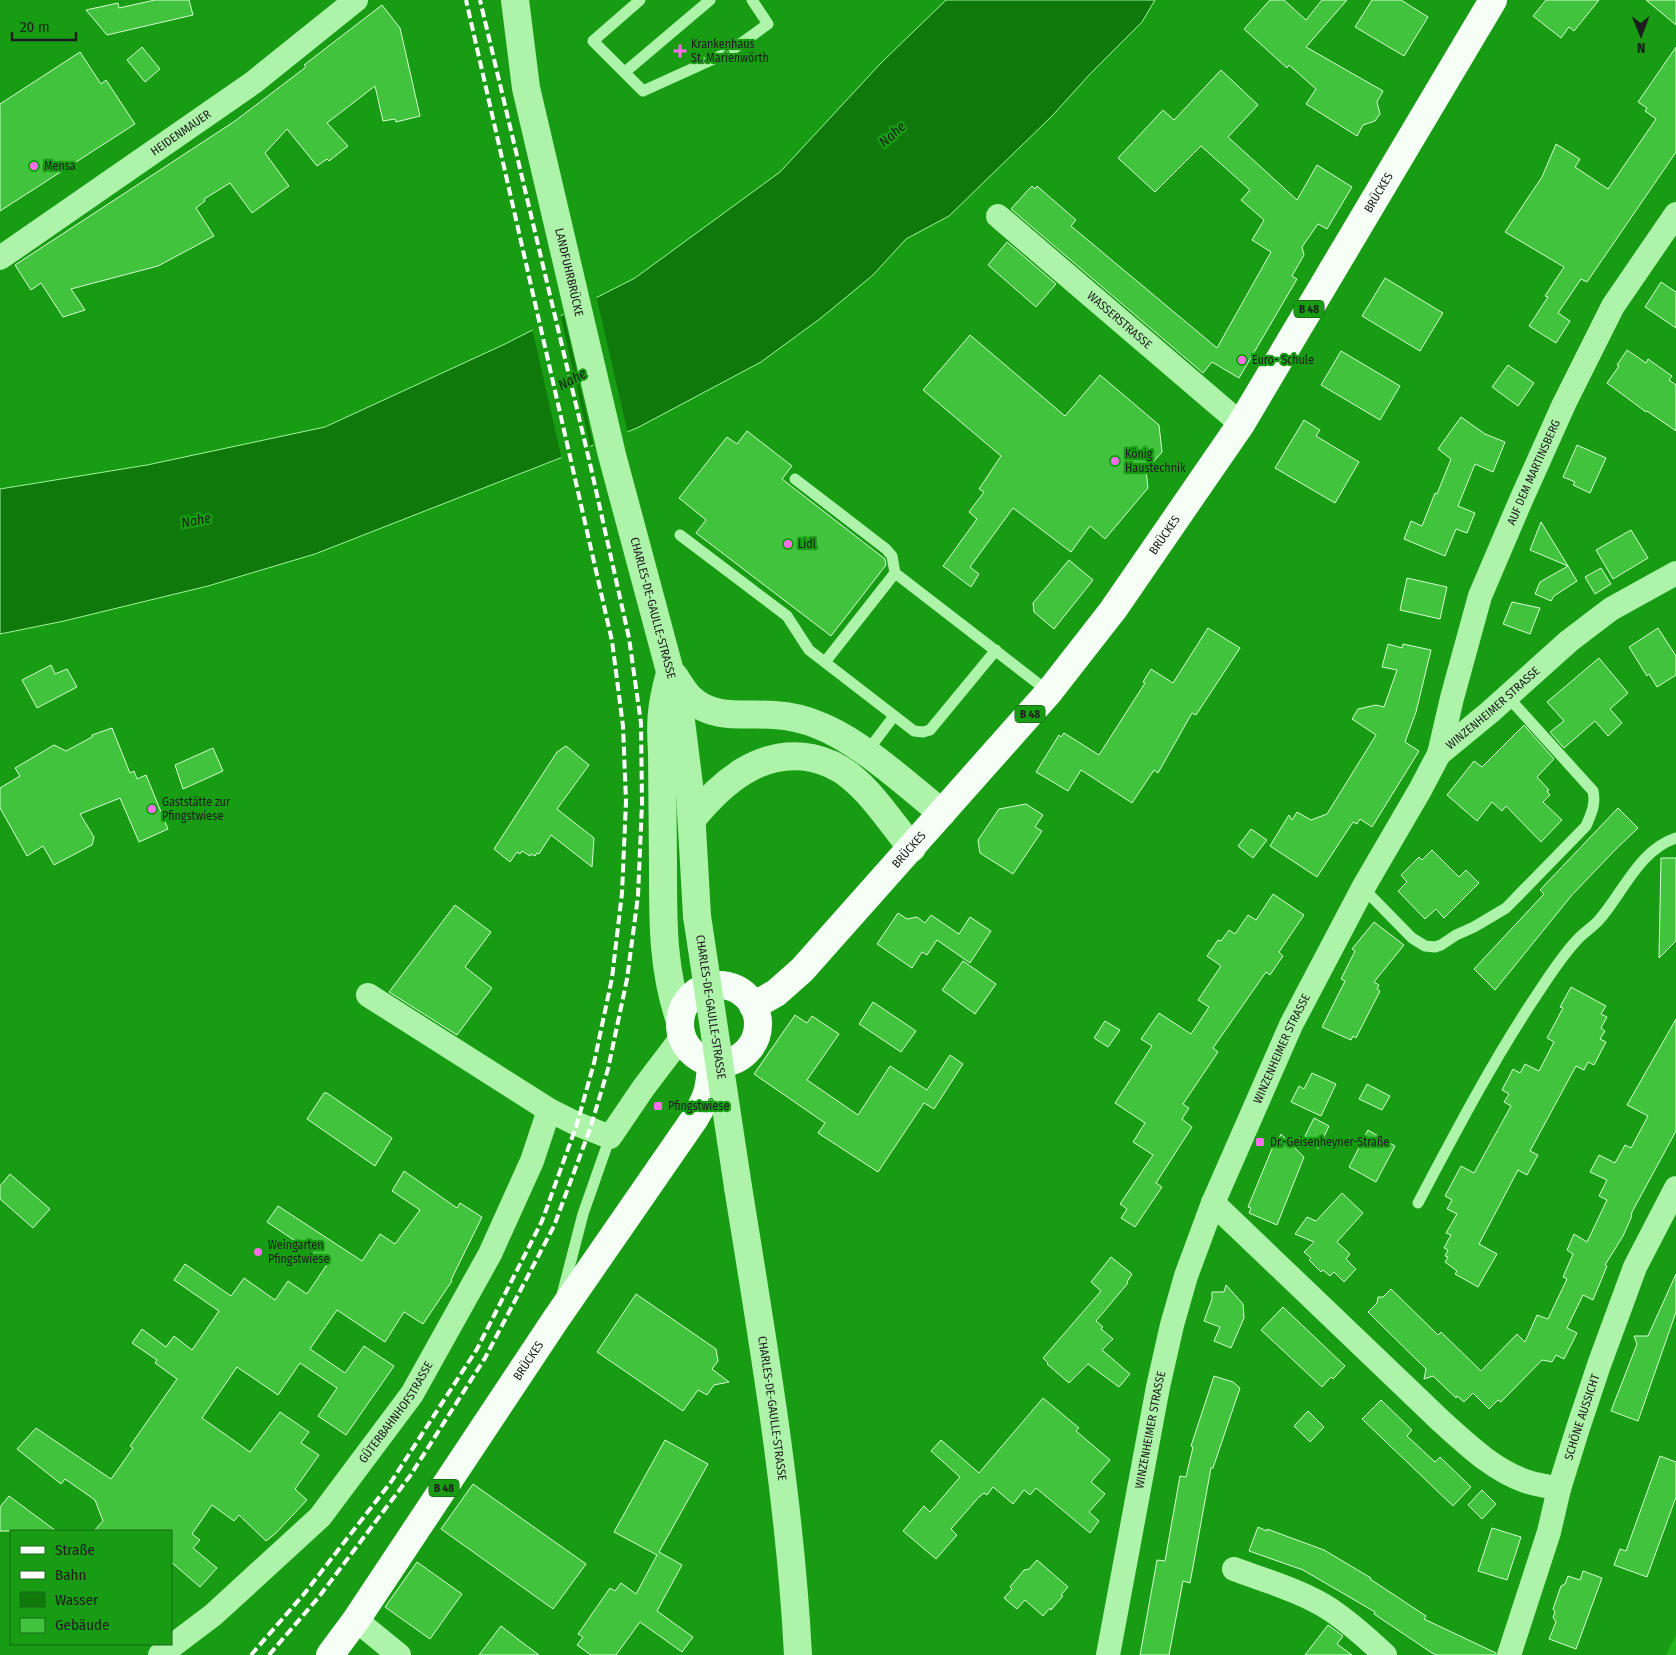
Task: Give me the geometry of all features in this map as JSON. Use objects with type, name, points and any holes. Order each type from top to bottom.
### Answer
[{"type":"main road","name":"BRÜCKES","points":[[753,1006],[776,993],[796,976],[1049,692],[1114,610],[1241,424],[1493,0]]},
{"type":"main road","points":[[711,986],[724,986],[736,989],[746,996],[753,1006],[757,1018],[757,1030],[753,1042],[746,1052],[735,1059],[723,1063],[711,1062],[693,1054],[681,1029],[683,1008],[690,998],[700,990],[711,986]]},
{"type":"main road","name":"BRÜCKES","points":[[330,1655],[356,1620],[556,1319],[695,1118],[706,1098],[710,1084],[711,1062]]},
{"type":"street","name":"HEIDENMAUER","points":[[0,258],[254,82],[356,0]]},
{"type":"street","name":"LANDFUHRBRÜCKE","points":[[515,3],[526,88],[612,456]]},
{"type":"street","name":"AUF DEM MARTINSBERG","points":[[1439,754],[1480,596],[1521,500],[1564,404],[1613,306],[1676,214]]},
{"type":"street","name":"WASSERSTRASSE","points":[[998,216],[1241,424]]},
{"type":"street","name":"CHARLES-DE-GAULLE-STRASSE","points":[[612,456],[684,730],[692,819],[697,916],[783,1480],[792,1561],[798,1655]]},
{"type":"street","name":"WINZENHEIMER STRASSE","points":[[1108,1655],[1131,1540],[1158,1387],[1172,1325],[1186,1276],[1213,1203],[1291,1025],[1363,888],[1439,754],[1508,697],[1569,640],[1604,615],[1676,573]]},
{"type":"street","points":[[670,671],[690,698],[715,711],[731,715],[774,715],[795,718],[818,724],[833,731],[866,753],[942,813]]},
{"type":"street","points":[[368,995],[549,1110],[576,1124],[610,1137],[681,1029],[668,980],[663,934],[662,753],[660,724],[662,701],[670,671]]},
{"type":"street","points":[[692,819],[707,800],[749,767],[776,757],[789,755],[820,760],[835,766],[849,775],[862,787],[912,848]]},
{"type":"street","name":"GÜTERBAHNHOFSTRASSE","points":[[160,1655],[213,1615],[320,1516],[412,1394],[490,1254],[532,1161],[549,1110]]},
{"type":"street","name":"SCHÖNE AUSSICHT","points":[[1510,1655],[1549,1532],[1578,1428],[1635,1267],[1676,1188]]},
{"type":"street","points":[[1213,1203],[1442,1422],[1478,1454],[1501,1470],[1526,1482],[1560,1489]]},
{"type":"street","points":[[1234,1569],[1299,1593],[1330,1609],[1367,1638],[1384,1655]]},
{"type":"street","points":[[356,1620],[399,1655]]},
{"type":"lane","points":[[640,0],[593,41],[643,91],[729,52],[768,24],[752,0]]},
{"type":"lane","points":[[625,72],[710,0]]},
{"type":"lane","points":[[795,479],[886,549],[892,556],[895,573],[1049,692]]},
{"type":"lane","points":[[680,535],[787,616],[809,650],[914,731],[923,732],[930,730],[996,650]]},
{"type":"lane","points":[[825,662],[895,573]]},
{"type":"lane","points":[[1363,888],[1412,938],[1424,946],[1441,946],[1456,935],[1474,927],[1506,908],[1586,826],[1595,800],[1593,791],[1508,697]]},
{"type":"lane","points":[[866,753],[894,716]]},
{"type":"lane","points":[[1418,1203],[1476,1095],[1525,1013],[1576,940],[1599,920],[1635,871],[1661,845],[1676,838]]},
{"type":"lane","points":[[556,1319],[583,1214],[610,1137]]},
{"type":"shaded area","points":[[1676,1635],[1676,1655],[1666,1655]]},
{"type":"water","name":"Nahe","points":[[946,0],[1155,0],[1142,22],[1090,74],[1052,116],[949,216],[906,239],[873,275],[821,318],[761,362],[637,428],[315,554],[208,586],[64,621],[0,634],[0,489],[147,465],[325,427],[505,344],[635,278],[780,172],[880,64]]},
{"type":"pier","points":[[596,295],[628,434],[594,448],[563,312]]},
{"type":"pier","points":[[560,313],[591,449],[562,460],[532,328]]},
{"type":"building","points":[[155,0],[189,0],[193,15],[107,35],[86,10],[118,3],[119,8]]},
{"type":"building","points":[[1270,0],[1284,0],[1306,20],[1322,0],[1347,0],[1306,47],[1383,91],[1377,102],[1380,114],[1375,121],[1363,125],[1357,136],[1306,104],[1316,89],[1289,65],[1287,68],[1244,29]]},
{"type":"building","points":[[1372,0],[1401,0],[1428,17],[1404,56],[1355,27]]},
{"type":"building","points":[[1546,0],[1599,0],[1574,31],[1569,27],[1561,38],[1533,16]]},
{"type":"building","points":[[1646,0],[1676,0],[1676,25]]},
{"type":"building","points":[[382,5],[400,28],[420,116],[396,122],[395,119],[383,121],[375,86],[327,123],[348,146],[329,161],[327,159],[317,166],[287,129],[265,153],[289,186],[252,213],[230,183],[204,199],[205,201],[196,208],[214,236],[158,266],[71,289],[85,310],[63,317],[41,283],[31,290],[15,265],[235,121],[306,67],[304,65]]},
{"type":"building","points":[[142,47],[160,69],[145,82],[127,60]]},
{"type":"building","points":[[1676,47],[1676,152],[1587,282],[1581,279],[1558,313],[1570,321],[1556,343],[1529,326],[1548,297],[1545,296],[1564,267],[1505,232],[1542,177],[1556,144],[1580,159],[1575,167],[1608,189],[1656,119],[1645,111],[1647,108],[1638,102]]},
{"type":"building","name":"Mensa","points":[[80,52],[101,84],[106,80],[135,124],[0,211],[0,104]]},
{"type":"building","points":[[1221,70],[1258,105],[1228,137],[1297,200],[1317,165],[1352,187],[1327,229],[1318,224],[1302,247],[1304,255],[1292,276],[1297,279],[1239,378],[1212,362],[1203,373],[1011,209],[1032,186],[1035,189],[1037,186],[1076,220],[1071,226],[1217,348],[1271,252],[1252,240],[1264,220],[1241,200],[1250,190],[1201,146],[1155,192],[1118,158],[1163,110],[1174,120]]},
{"type":"building","points":[[1007,242],[1056,284],[1036,307],[988,265]]},
{"type":"building","points":[[1385,278],[1443,313],[1420,351],[1362,316]]},
{"type":"building","points":[[1661,282],[1676,292],[1676,328],[1645,307]]},
{"type":"building","points":[[970,335],[1065,416],[1100,375],[1159,425],[1162,452],[1146,470],[1148,488],[1105,539],[1090,526],[1071,552],[1013,508],[970,567],[979,574],[971,587],[943,566],[977,519],[969,512],[984,492],[979,489],[1001,456],[923,390]]},
{"type":"building","points":[[1627,350],[1646,363],[1648,359],[1672,376],[1669,380],[1676,385],[1676,431],[1646,412],[1607,383]]},
{"type":"building","points":[[1341,351],[1400,386],[1380,420],[1321,385]]},
{"type":"building","points":[[1508,365],[1534,383],[1518,406],[1492,387]]},
{"type":"building","points":[[1461,417],[1485,434],[1505,442],[1493,472],[1475,464],[1458,506],[1475,513],[1467,533],[1456,529],[1445,556],[1404,539],[1411,521],[1422,526],[1435,493],[1437,494],[1451,459],[1438,449]]},
{"type":"building","points":[[1304,420],[1320,430],[1316,436],[1359,462],[1335,503],[1275,468]]},
{"type":"building","name":"Lidl","points":[[747,431],[792,466],[782,479],[885,559],[886,565],[831,636],[696,533],[706,520],[679,498],[727,437],[737,444]]},
{"type":"building","points":[[1577,445],[1606,458],[1590,493],[1573,485],[1575,482],[1563,477]]},
{"type":"building","points":[[1541,522],[1568,566],[1530,550]]},
{"type":"building","points":[[1631,530],[1648,558],[1613,579],[1596,550]]},
{"type":"building","points":[[1069,560],[1093,580],[1054,629],[1034,612],[1033,603]]},
{"type":"building","points":[[1568,566],[1577,581],[1554,596],[1551,601],[1535,594],[1540,582]]},
{"type":"building","points":[[1601,568],[1611,584],[1595,594],[1585,577]]},
{"type":"building","points":[[1407,578],[1447,587],[1440,619],[1400,610]]},
{"type":"building","points":[[1512,602],[1540,608],[1530,634],[1503,624]]},
{"type":"building","points":[[1208,628],[1240,648],[1196,715],[1192,713],[1158,773],[1154,770],[1132,803],[1081,770],[1068,791],[1036,772],[1059,735],[1061,737],[1064,733],[1099,755],[1145,683],[1143,682],[1151,669],[1173,683]]},
{"type":"building","points":[[1658,628],[1676,656],[1676,675],[1657,687],[1649,674],[1647,676],[1629,647]]},
{"type":"building","points":[[1388,644],[1402,648],[1403,644],[1431,650],[1416,712],[1405,742],[1419,751],[1372,827],[1360,819],[1357,824],[1353,822],[1317,877],[1270,846],[1289,815],[1292,820],[1297,812],[1311,820],[1327,814],[1376,735],[1352,719],[1358,709],[1376,705],[1384,707],[1397,670],[1382,667]]},
{"type":"building","points":[[1599,658],[1628,693],[1610,709],[1622,723],[1608,736],[1595,721],[1564,748],[1550,732],[1564,721],[1547,702]]},
{"type":"building","points":[[51,665],[55,674],[67,669],[77,687],[37,708],[22,680]]},
{"type":"building","points":[[1524,725],[1554,759],[1537,777],[1549,790],[1547,791],[1550,795],[1543,802],[1562,820],[1541,842],[1506,806],[1502,811],[1492,802],[1477,821],[1447,795],[1474,761],[1482,767]]},
{"type":"building","points":[[112,728],[130,773],[134,771],[137,779],[146,775],[168,829],[139,842],[120,798],[80,814],[94,837],[92,845],[54,865],[43,846],[27,856],[0,808],[0,788],[20,776],[15,768],[54,745],[66,751],[92,737],[92,735]]},
{"type":"building","points":[[566,746],[589,765],[557,809],[594,838],[592,867],[551,835],[539,854],[537,853],[535,856],[531,854],[530,856],[522,851],[520,854],[517,852],[510,862],[494,849],[557,752]]},
{"type":"building","points":[[213,748],[223,771],[183,789],[175,765]]},
{"type":"building","points":[[1026,804],[1043,815],[1035,827],[1042,831],[1013,874],[980,853],[978,840],[999,809]]},
{"type":"building","points":[[1618,808],[1638,828],[1572,895],[1495,990],[1474,969],[1544,894],[1540,890]]},
{"type":"building","points":[[1251,829],[1267,840],[1253,858],[1238,846]]},
{"type":"building","points":[[1432,850],[1459,877],[1466,870],[1479,883],[1444,918],[1436,909],[1425,919],[1398,891],[1407,882],[1401,875],[1419,857],[1422,860]]},
{"type":"building","points":[[1661,858],[1676,858],[1676,941],[1659,958]]},
{"type":"building","points":[[1273,894],[1304,915],[1279,952],[1283,956],[1270,975],[1266,972],[1213,1048],[1218,1052],[1183,1104],[1189,1108],[1182,1119],[1192,1127],[1156,1183],[1162,1187],[1135,1227],[1121,1218],[1127,1209],[1120,1204],[1153,1155],[1133,1142],[1145,1123],[1115,1103],[1152,1046],[1141,1039],[1159,1013],[1191,1034],[1209,1007],[1198,1000],[1221,966],[1207,956],[1218,940],[1221,941],[1229,930],[1235,934],[1248,915],[1256,920]]},
{"type":"building","points":[[455,905],[491,932],[465,967],[492,988],[457,1035],[389,992]]},
{"type":"building","points":[[898,913],[907,919],[917,917],[925,923],[931,915],[959,934],[970,917],[991,931],[970,963],[937,940],[927,955],[922,952],[912,968],[877,944]]},
{"type":"building","points":[[1374,922],[1404,945],[1374,982],[1379,985],[1377,989],[1380,991],[1356,1038],[1353,1036],[1351,1040],[1322,1027],[1345,981],[1341,979],[1355,951],[1352,949]]},
{"type":"building","points":[[963,961],[996,984],[975,1014],[942,990]]},
{"type":"building","points":[[1571,987],[1606,1006],[1601,1014],[1607,1017],[1601,1028],[1605,1031],[1600,1039],[1606,1042],[1594,1065],[1588,1062],[1584,1070],[1576,1066],[1530,1151],[1538,1155],[1527,1175],[1518,1170],[1479,1244],[1497,1254],[1478,1287],[1455,1274],[1457,1271],[1445,1262],[1448,1257],[1445,1256],[1448,1250],[1444,1248],[1451,1235],[1446,1233],[1457,1214],[1447,1209],[1452,1200],[1445,1196],[1461,1166],[1474,1173],[1511,1106],[1504,1102],[1509,1094],[1502,1090],[1513,1069],[1520,1073],[1525,1064],[1539,1071],[1554,1042],[1547,1038],[1563,1008],[1560,1007]]},
{"type":"building","points":[[873,1002],[916,1031],[901,1052],[859,1024]]},
{"type":"building","points":[[795,1015],[807,1023],[812,1016],[839,1034],[807,1080],[858,1115],[890,1066],[927,1090],[950,1055],[963,1064],[934,1109],[924,1103],[878,1172],[818,1133],[825,1123],[754,1074]]},
{"type":"building","points":[[1676,1019],[1676,1131],[1632,1212],[1623,1236],[1605,1265],[1607,1266],[1593,1300],[1583,1295],[1567,1328],[1577,1333],[1564,1359],[1556,1355],[1552,1362],[1542,1360],[1501,1402],[1498,1400],[1489,1409],[1473,1393],[1464,1402],[1457,1396],[1456,1398],[1433,1376],[1424,1379],[1426,1369],[1368,1312],[1377,1303],[1378,1297],[1383,1297],[1391,1289],[1438,1335],[1441,1332],[1481,1371],[1517,1334],[1525,1342],[1537,1315],[1548,1319],[1567,1279],[1563,1277],[1573,1254],[1567,1250],[1574,1234],[1587,1242],[1607,1200],[1599,1196],[1607,1180],[1590,1172],[1599,1155],[1615,1163],[1625,1145],[1631,1148],[1648,1116],[1627,1105]]},
{"type":"building","points":[[1105,1021],[1120,1030],[1108,1047],[1094,1038]]},
{"type":"building","points":[[1312,1073],[1336,1084],[1321,1116],[1291,1102],[1299,1086],[1304,1089]]},
{"type":"building","points":[[1367,1084],[1390,1096],[1382,1110],[1359,1099]]},
{"type":"building","points":[[324,1093],[327,1093],[392,1138],[375,1166],[307,1119]]},
{"type":"building","points":[[1314,1118],[1329,1126],[1318,1149],[1305,1136]]},
{"type":"building","points":[[1368,1130],[1395,1146],[1376,1182],[1349,1167]]},
{"type":"building","points":[[1281,1134],[1304,1157],[1277,1225],[1249,1213],[1251,1208],[1248,1207],[1276,1139],[1278,1140]]},
{"type":"building","points":[[404,1171],[457,1208],[460,1203],[482,1217],[452,1281],[423,1324],[404,1312],[385,1342],[337,1310],[310,1349],[345,1373],[364,1346],[394,1366],[346,1435],[318,1416],[337,1388],[300,1363],[278,1395],[237,1367],[202,1418],[250,1452],[280,1412],[309,1432],[301,1443],[319,1455],[295,1489],[307,1500],[266,1541],[239,1515],[234,1521],[212,1505],[192,1534],[200,1540],[193,1548],[217,1568],[200,1587],[172,1563],[172,1530],[95,1530],[103,1521],[95,1500],[65,1479],[61,1484],[17,1449],[36,1428],[111,1479],[133,1448],[130,1446],[177,1379],[155,1363],[157,1360],[132,1343],[142,1329],[166,1347],[174,1336],[192,1350],[219,1311],[174,1280],[185,1264],[231,1296],[244,1278],[275,1300],[288,1281],[307,1294],[328,1263],[267,1222],[278,1206],[362,1261],[380,1234],[395,1244],[420,1210],[392,1191]]},
{"type":"building","points":[[10,1174],[50,1209],[33,1228],[0,1199],[0,1186]]},
{"type":"building","points":[[1342,1193],[1363,1213],[1337,1242],[1350,1254],[1346,1259],[1356,1269],[1344,1282],[1334,1272],[1330,1276],[1323,1270],[1321,1272],[1304,1252],[1314,1242],[1295,1234],[1307,1217],[1316,1221]]},
{"type":"building","points":[[1111,1257],[1132,1274],[1128,1283],[1096,1321],[1103,1327],[1101,1329],[1113,1339],[1102,1350],[1130,1374],[1119,1387],[1088,1364],[1069,1383],[1047,1364],[1043,1358],[1101,1291],[1091,1282]]},
{"type":"building","points":[[1676,1274],[1676,1312],[1638,1421],[1611,1411],[1637,1344],[1634,1336],[1648,1336]]},
{"type":"building","points":[[1226,1285],[1243,1304],[1244,1318],[1231,1348],[1214,1341],[1220,1327],[1204,1321],[1212,1299],[1212,1292],[1224,1292]]},
{"type":"building","points":[[636,1294],[716,1349],[718,1361],[712,1369],[729,1382],[714,1385],[707,1395],[698,1390],[683,1411],[597,1352]]},
{"type":"building","points":[[1283,1307],[1345,1366],[1333,1379],[1331,1377],[1322,1387],[1261,1330]]},
{"type":"building","points":[[1214,1376],[1233,1382],[1240,1388],[1213,1468],[1211,1468],[1190,1583],[1183,1581],[1169,1655],[1140,1655],[1157,1560],[1165,1561],[1180,1476],[1186,1477],[1193,1447],[1191,1446]]},
{"type":"building","points":[[1043,1398],[1079,1428],[1076,1431],[1110,1460],[1091,1482],[1105,1494],[1089,1512],[1099,1521],[1090,1533],[1036,1488],[1030,1495],[1024,1490],[1013,1504],[993,1487],[987,1495],[984,1493],[978,1498],[951,1529],[957,1535],[936,1559],[903,1531],[924,1506],[930,1512],[960,1477],[931,1451],[941,1440],[979,1473]]},
{"type":"building","points":[[1381,1400],[1412,1430],[1407,1436],[1435,1462],[1440,1457],[1471,1487],[1453,1506],[1362,1419]]},
{"type":"building","points":[[1308,1411],[1324,1427],[1310,1442],[1294,1426]]},
{"type":"building","points":[[665,1440],[708,1464],[659,1552],[682,1565],[657,1611],[693,1637],[682,1652],[640,1622],[616,1655],[591,1655],[577,1645],[583,1637],[578,1634],[610,1588],[615,1591],[621,1583],[636,1594],[657,1555],[614,1532]]},
{"type":"building","points":[[1660,1456],[1676,1462],[1676,1497],[1647,1577],[1614,1565],[1620,1549],[1626,1551]]},
{"type":"building","points":[[473,1484],[586,1564],[553,1609],[441,1529]]},
{"type":"building","points":[[1482,1490],[1496,1504],[1482,1519],[1468,1505]]},
{"type":"building","points":[[9,1496],[55,1530],[0,1531],[0,1507]]},
{"type":"building","points":[[1258,1527],[1324,1550],[1371,1578],[1426,1616],[1424,1619],[1496,1653],[1496,1655],[1437,1655],[1432,1653],[1374,1614],[1375,1612],[1303,1570],[1249,1551]]},
{"type":"building","points":[[1492,1528],[1521,1537],[1507,1580],[1478,1571]]},
{"type":"building","points":[[1037,1560],[1068,1587],[1051,1610],[1050,1608],[1043,1616],[1025,1600],[1017,1609],[1004,1598],[1012,1589],[1010,1587],[1024,1570],[1029,1569]]},
{"type":"building","points":[[417,1562],[462,1594],[430,1639],[385,1607]]},
{"type":"building","points":[[1583,1571],[1602,1578],[1576,1649],[1549,1639],[1556,1622],[1553,1617],[1555,1612],[1553,1609],[1561,1586],[1565,1584],[1568,1576],[1580,1580]]},
{"type":"building","points":[[1328,1625],[1343,1636],[1337,1644],[1352,1655],[1305,1655]]},
{"type":"building","points":[[501,1626],[519,1640],[539,1655],[479,1655]]},
{"type":"railway","points":[[251,1655],[304,1594],[391,1482],[477,1349],[542,1221],[577,1124],[594,1063],[612,978],[622,893],[626,801],[623,726],[612,641],[466,0]]},
{"type":"railway","points":[[269,1655],[318,1598],[410,1476],[485,1358],[554,1226],[590,1129],[608,1069],[627,979],[638,896],[642,803],[641,723],[629,638],[591,468],[480,0]]},
{"type":"place","name":"Krankenhaus St. Marienwörth","points":[[680,51]]},
{"type":"place","name":"Mensa","points":[[34,166]]},
{"type":"place","name":"Euro- Schule","points":[[1242,360]]},
{"type":"place","name":"König Haustechnik","points":[[1115,461]]},
{"type":"place","name":"Lidl","points":[[788,544]]},
{"type":"place","name":"Gaststätte zur Pfingstwiese","points":[[152,809]]},
{"type":"place","name":"Pfingstwiese","points":[[658,1106]]},
{"type":"place","name":"Dr.-Geisenheyner-Straße","points":[[1260,1142]]},
{"type":"place","name":"Weingarten Pfingstwiese","points":[[258,1252]]}]
